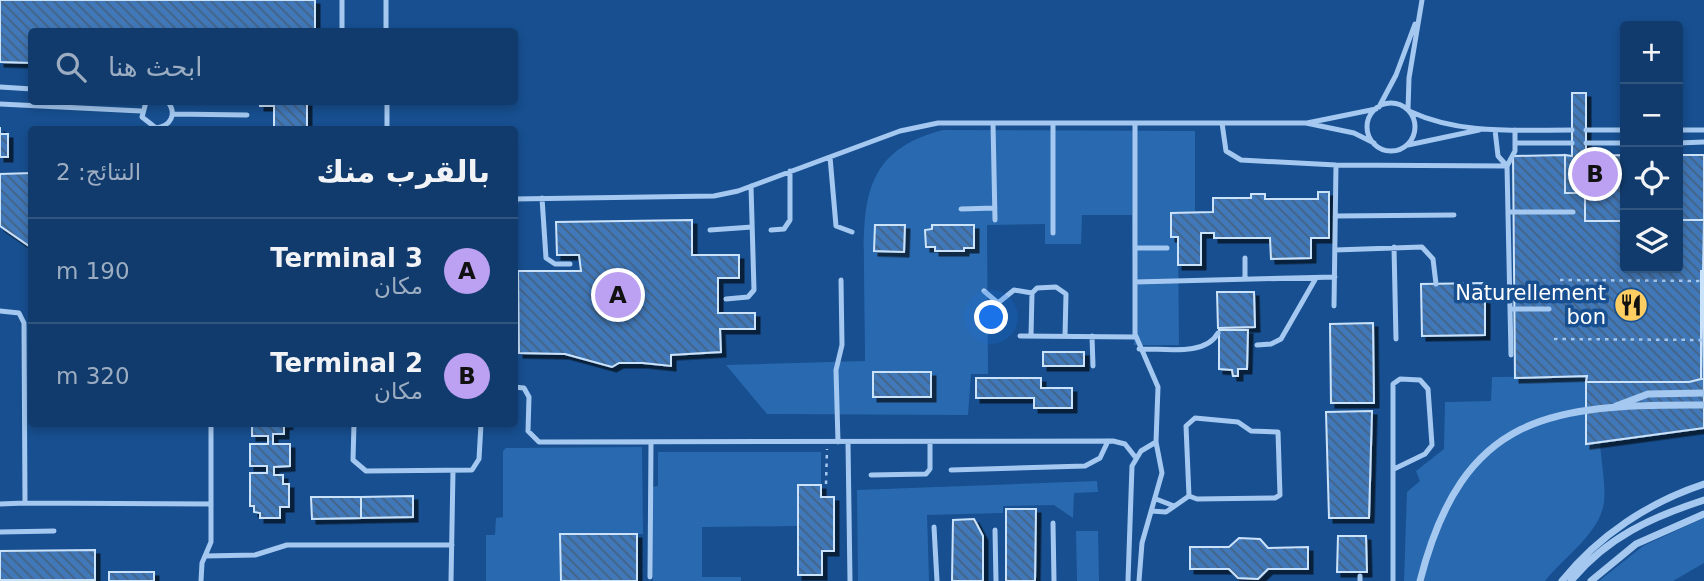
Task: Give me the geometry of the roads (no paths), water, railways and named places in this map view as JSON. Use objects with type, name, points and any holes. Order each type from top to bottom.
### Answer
[{"type":"street","points":[[1614,408],[1636,396],[1647,394],[1704,393]]},
{"type":"street","points":[[1420,581],[1435,534],[1465,477],[1496,443],[1525,425],[1557,414],[1580,411],[1704,405]]},
{"type":"street","points":[[1562,581],[1607,536],[1664,500],[1704,484]]},
{"type":"street","points":[[1664,500],[1670,512]]},
{"type":"street","points":[[1571,581],[1588,561],[1626,532],[1704,500]]},
{"type":"street","points":[[1591,581],[1643,540],[1704,514]]},
{"type":"lane","points":[[342,0],[342,28]]},
{"type":"lane","points":[[386,0],[386,28]]},
{"type":"lane","points":[[1404,147],[1414,133],[1414,121],[1409,111],[1416,22],[1422,0]]},
{"type":"lane","points":[[1374,143],[1368,125],[1396,75],[1405,43],[1416,22]]},
{"type":"lane","points":[[0,87],[28,89]]},
{"type":"lane","points":[[0,104],[28,103]]},
{"type":"lane","points":[[1306,123],[1397,104],[1429,120],[1479,130]]},
{"type":"lane","points":[[66,105],[141,111]]},
{"type":"lane","points":[[144,105],[141,111],[145,123],[152,126]]},
{"type":"lane","points":[[169,105],[173,114]]},
{"type":"lane","points":[[387,105],[387,126]]},
{"type":"lane","points":[[162,126],[167,124],[173,114]]},
{"type":"lane","points":[[173,114],[247,115]]},
{"type":"lane","points":[[993,122],[995,220]]},
{"type":"lane","points":[[518,198],[701,198],[751,186],[925,125],[993,122],[1306,123],[1354,133],[1392,150],[1428,139],[1479,130],[1572,130]]},
{"type":"lane","points":[[1053,123],[1053,233]]},
{"type":"lane","points":[[1135,123],[1135,337],[1158,387],[1156,442],[1162,473],[1142,543],[1139,581]]},
{"type":"lane","points":[[1222,123],[1226,150],[1235,159],[1336,165],[1507,166]]},
{"type":"lane","points":[[1495,130],[1498,156],[1507,166]]},
{"type":"lane","points":[[1511,355],[1507,166],[1514,156],[1515,130]]},
{"type":"lane","points":[[1586,130],[1620,130]]},
{"type":"lane","points":[[1683,130],[1704,130]]},
{"type":"lane","points":[[1683,143],[1704,142]]},
{"type":"lane","points":[[1516,143],[1572,143]]},
{"type":"lane","points":[[1586,143],[1620,143]]},
{"type":"lane","points":[[830,157],[836,226],[852,232]]},
{"type":"lane","points":[[1335,306],[1336,165]]},
{"type":"lane","points":[[771,230],[784,229],[790,220],[790,171]]},
{"type":"lane","points":[[726,299],[748,297],[754,290],[751,186]]},
{"type":"lane","points":[[542,198],[546,258],[555,264],[570,264]]},
{"type":"lane","points":[[961,209],[995,208]]},
{"type":"lane","points":[[1508,212],[1573,212]]},
{"type":"lane","points":[[1335,215],[1454,215]]},
{"type":"lane","points":[[710,230],[752,227]]},
{"type":"lane","points":[[1335,250],[1394,247],[1427,250],[1433,259],[1436,284]]},
{"type":"lane","points":[[1394,247],[1396,339]]},
{"type":"lane","points":[[1135,248],[1167,248]]},
{"type":"lane","points":[[1245,258],[1245,279]]},
{"type":"lane","points":[[1135,282],[1335,277]]},
{"type":"lane","points":[[1258,345],[1271,344],[1281,339],[1316,278]]},
{"type":"lane","points":[[838,442],[836,370],[842,345],[841,280]]},
{"type":"lane","points":[[984,291],[999,303],[1014,290],[1032,293],[1041,287],[1060,287],[1065,291],[1065,336]]},
{"type":"lane","points":[[1031,336],[1032,293]]},
{"type":"lane","points":[[1510,309],[1549,309]]},
{"type":"lane","points":[[0,311],[19,313],[24,323],[25,503]]},
{"type":"lane","points":[[1139,349],[1202,348],[1213,342],[1218,333]]},
{"type":"lane","points":[[1020,336],[1135,337]]},
{"type":"lane","points":[[1092,336],[1093,366]]},
{"type":"lane","points":[[1393,581],[1393,384],[1400,379],[1420,380],[1428,389],[1432,445],[1424,454],[1394,469]]},
{"type":"lane","points":[[518,387],[524,388],[529,394],[528,431],[539,442],[1108,441],[1125,444],[1136,458]]},
{"type":"lane","points":[[1189,421],[1238,422],[1251,431],[1265,429],[1279,433],[1281,489],[1278,497],[1197,499],[1189,496],[1186,429],[1189,421]]},
{"type":"lane","points":[[201,581],[205,556],[211,542],[211,427]]},
{"type":"lane","points":[[354,427],[353,460],[360,469],[453,471],[476,468],[481,427]]},
{"type":"lane","points":[[951,470],[1085,467],[1100,458],[1108,441]]},
{"type":"lane","points":[[848,442],[850,581]]},
{"type":"lane","points":[[871,475],[926,474],[930,469],[930,442]]},
{"type":"lane","points":[[1128,581],[1131,475],[1136,458],[1156,442]]},
{"type":"lane","points":[[650,577],[651,443]]},
{"type":"lane","points":[[451,581],[453,471]]},
{"type":"lane","points":[[1151,512],[1166,512],[1189,496]]},
{"type":"lane","points":[[1156,499],[1174,506]]},
{"type":"lane","points":[[0,503],[211,504]]},
{"type":"lane","points":[[1053,523],[1054,581]]},
{"type":"lane","points":[[934,527],[937,581]]},
{"type":"lane","points":[[995,530],[996,581]]},
{"type":"lane","points":[[0,532],[54,531]]},
{"type":"lane","points":[[205,556],[255,555],[287,545],[452,545]]},
{"type":"place","name":"Terminal 2","points":[[1595,174]]},
{"type":"place","name":"Terminal 3","points":[[618,295]]},
{"type":"place","name":"Naturellement bon","points":[[1631,305]]}]
